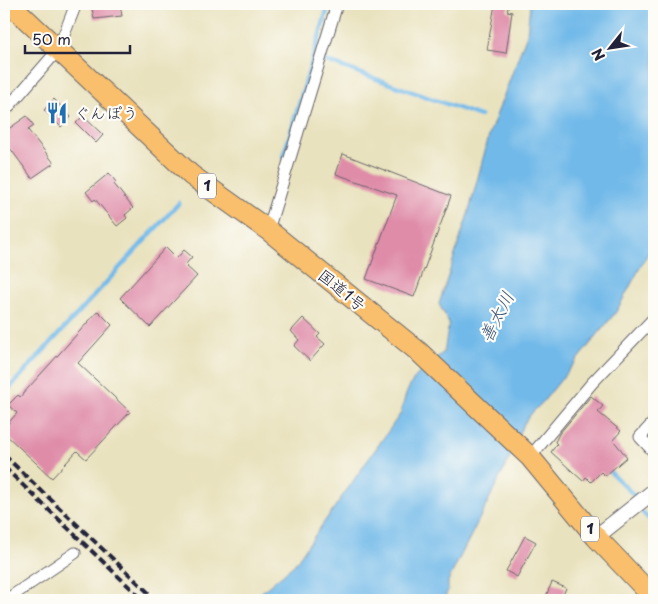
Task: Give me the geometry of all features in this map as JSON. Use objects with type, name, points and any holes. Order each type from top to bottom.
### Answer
[{"type":"highway","name":"国道1号","points":[[10,4],[191,175],[268,230],[419,352],[530,457],[596,537],[654,598]]},
{"type":"street","points":[[4,112],[58,50],[76,4]]},
{"type":"street","points":[[268,230],[337,4]]},
{"type":"street","points":[[530,457],[592,383],[654,318]]},
{"type":"street","points":[[654,422],[640,437],[654,452]]},
{"type":"street","points":[[596,537],[654,491]]},
{"type":"street","points":[[6,600],[75,553]]},
{"type":"water","name":"善太川","points":[[530,4],[654,4],[654,242],[616,312],[527,419],[448,581],[448,590],[444,600],[252,600],[294,565],[401,413],[407,392],[415,377],[444,352],[449,323],[439,304],[469,211],[490,132],[527,34]]},
{"type":"building","points":[[91,4],[120,4],[122,16],[94,19]]},
{"type":"building","points":[[495,4],[509,4],[507,11],[512,12],[506,53],[487,50]]},
{"type":"building","name":"ぐんぽう","points":[[54,99],[71,117],[61,127],[44,110]]},
{"type":"building","points":[[27,116],[34,126],[28,130],[54,163],[32,178],[4,140],[4,132]]},
{"type":"building","points":[[83,116],[103,135],[96,143],[76,123]]},
{"type":"building","points":[[343,154],[451,196],[414,297],[366,279],[397,195],[336,174]]},
{"type":"building","points":[[109,173],[116,182],[114,184],[133,208],[125,215],[127,218],[117,226],[95,199],[93,201],[86,192]]},
{"type":"building","points":[[166,247],[177,258],[184,250],[192,257],[185,265],[197,276],[150,327],[120,298]]},
{"type":"building","points":[[98,311],[112,325],[78,363],[130,412],[86,459],[77,451],[52,478],[4,433],[4,428],[17,413],[8,405],[18,395],[20,397]]},
{"type":"building","points":[[303,318],[320,334],[317,337],[325,344],[310,361],[294,346],[299,340],[291,331]]},
{"type":"building","points":[[591,396],[603,406],[598,412],[621,431],[613,440],[627,457],[605,476],[601,472],[591,482],[586,477],[583,481],[551,452],[557,444],[555,442],[559,434]]},
{"type":"building","points":[[525,536],[536,542],[517,577],[506,571]]},
{"type":"building","points":[[552,582],[566,588],[561,600],[546,596]]},
{"type":"waterway","points":[[283,158],[329,4]]},
{"type":"waterway","points":[[326,61],[480,116]]},
{"type":"waterway","points":[[4,394],[179,203]]},
{"type":"waterway","points":[[607,469],[635,496]]},
{"type":"waterway","points":[[643,513],[650,520]]},
{"type":"railway","points":[[4,455],[156,600]]},
{"type":"railway","points":[[4,467],[143,600]]},
{"type":"place","name":"ぐんぽう","points":[[57,113]]}]
